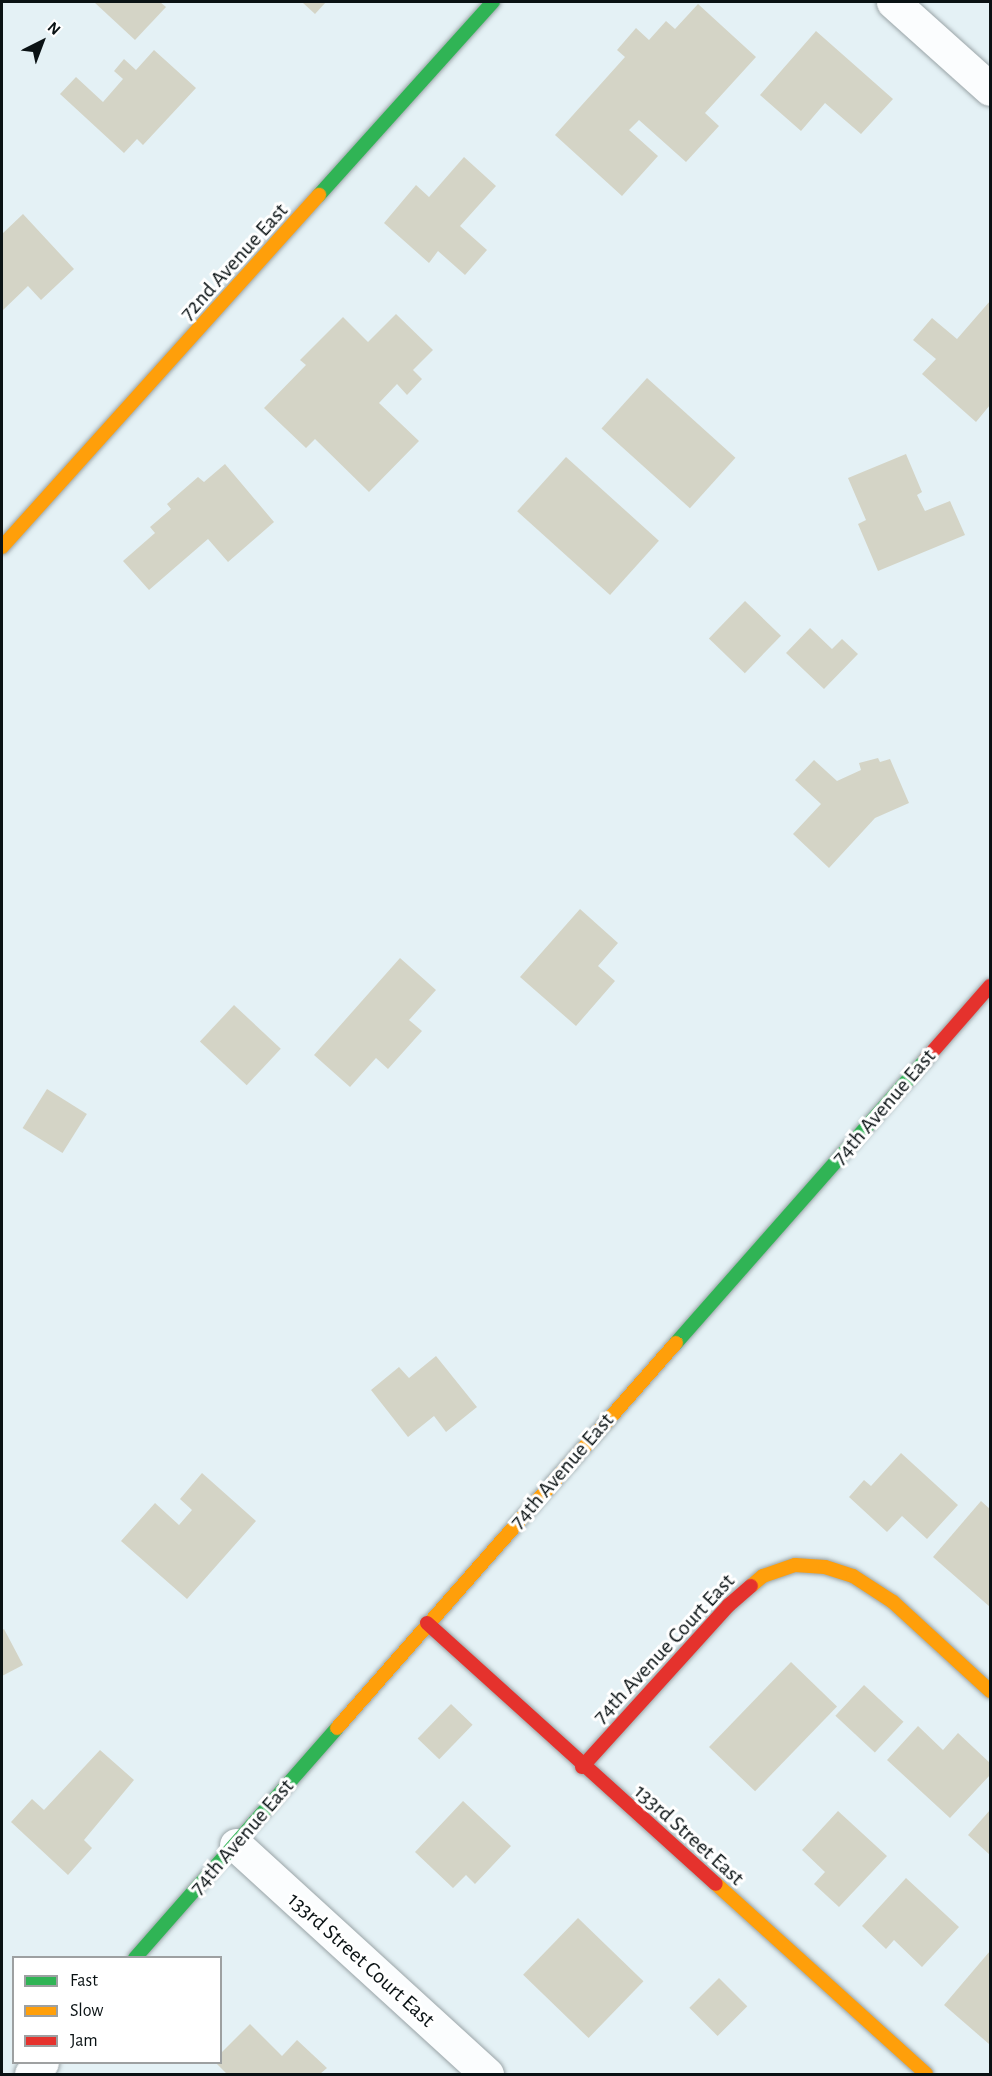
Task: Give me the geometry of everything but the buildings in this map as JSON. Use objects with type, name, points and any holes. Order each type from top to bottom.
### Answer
[{"type":"street","name":"72nd Avenue East","points":[[2,547],[494,2]]},
{"type":"street","points":[[896,2],[990,89]]},
{"type":"street","name":"74th Avenue East","points":[[137,1956],[236,1845],[427,1623],[990,986]]},
{"type":"street","name":"74th Avenue Court East","points":[[582,1767],[729,1605],[763,1576],[795,1565],[825,1567],[853,1576],[893,1602],[990,1691]]},
{"type":"street","name":"133rd Street East","points":[[427,1623],[582,1767],[926,2074]]},
{"type":"street","name":"133rd Street Court East","points":[[236,1845],[487,2074]]},
{"type":"traffic: fast","points":[[319,195],[493,2]]},
{"type":"traffic: fast","points":[[676,1343],[926,1059]]},
{"type":"traffic: fast","points":[[137,1956],[337,1728]]},
{"type":"traffic: slow","points":[[2,547],[319,195]]},
{"type":"traffic: slow","points":[[337,1728],[676,1343]]},
{"type":"traffic: slow","points":[[751,1586],[763,1576],[795,1565],[825,1567],[853,1576],[893,1602],[990,1691]]},
{"type":"traffic: slow","points":[[716,1884],[926,2074]]},
{"type":"traffic: jam","points":[[926,1059],[990,986]]},
{"type":"traffic: jam","points":[[582,1767],[729,1605],[751,1586]]},
{"type":"traffic: jam","points":[[427,1623],[716,1884]]}]
